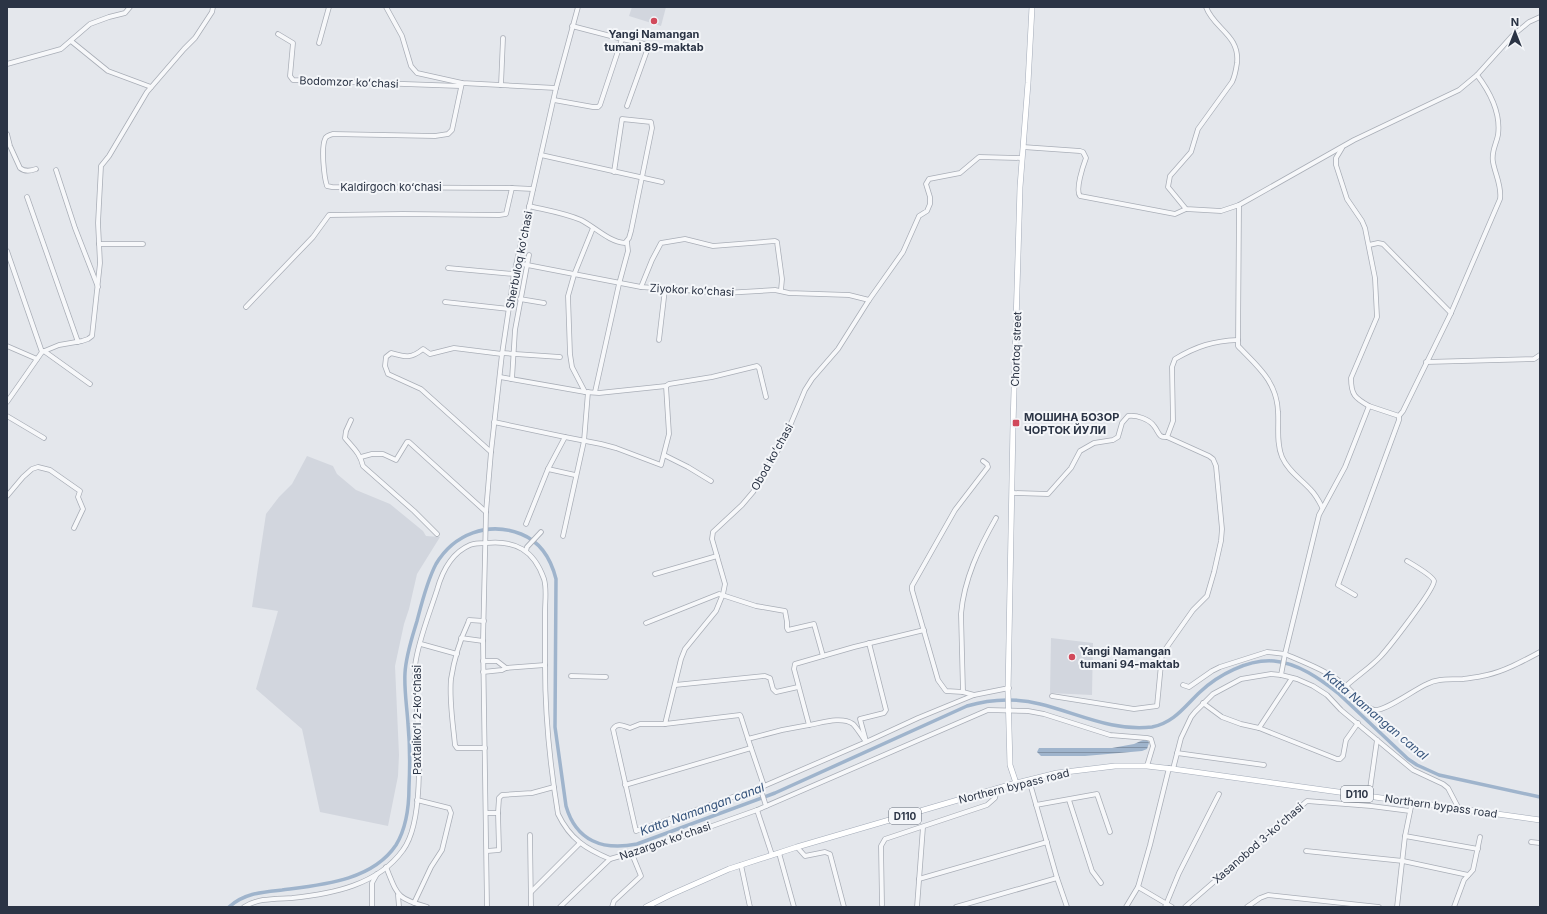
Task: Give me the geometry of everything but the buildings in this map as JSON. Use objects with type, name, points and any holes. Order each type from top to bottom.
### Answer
[{"type":"main road","name":"Chortoq street","points":[[1016,783],[1010,765],[1008,690],[1012,493],[1020,187],[1032,7]]},
{"type":"main road","name":"Northern bypass road","points":[[646,907],[717,873],[797,847],[1016,783],[1057,773],[1115,766],[1171,768],[1540,820]]},
{"type":"street","points":[[7,64],[61,48],[90,24],[125,13],[130,7]]},
{"type":"street","points":[[7,402],[43,352],[60,345],[88,339],[93,334],[100,263],[98,223],[101,166],[109,156],[119,137],[151,87],[195,38],[212,12],[213,7]]},
{"type":"street","points":[[319,43],[329,7]]},
{"type":"street","name":"Bodomzor koʻchasi","points":[[386,7],[402,36],[409,62],[414,71],[461,84]]},
{"type":"street","name":"Sherbuloq koʻchasi","points":[[487,907],[483,641],[486,512],[494,422],[514,274],[556,88],[578,7]]},
{"type":"street","points":[[1186,209],[1168,187],[1170,176],[1191,152],[1198,129],[1232,82],[1237,61],[1236,49],[1232,42],[1206,7]]},
{"type":"street","points":[[1023,147],[1083,152],[1086,158],[1081,172],[1078,193],[1080,196],[1175,214],[1186,209],[1221,211],[1239,205],[1343,147],[1459,90],[1477,75],[1512,36],[1529,22],[1540,17]]},
{"type":"street","points":[[572,26],[622,40],[650,45],[627,106]]},
{"type":"street","name":"Bodomzor koʻchasi","points":[[278,34],[292,43],[290,76],[293,80],[461,84]]},
{"type":"street","points":[[501,85],[503,38]]},
{"type":"street","points":[[554,100],[598,107],[600,105],[622,40]]},
{"type":"street","points":[[71,41],[108,71],[151,87]]},
{"type":"street","points":[[1355,595],[1338,585],[1384,456],[1399,420],[1399,416],[1451,313],[1500,198],[1501,192],[1492,153],[1498,137],[1497,115],[1488,90],[1477,75]]},
{"type":"street","points":[[461,84],[556,88]]},
{"type":"street","name":"Kaldirgoch koʻchasi","points":[[461,84],[452,130],[448,134],[435,136],[332,134],[326,136],[323,149],[326,183],[329,186],[533,189]]},
{"type":"street","points":[[595,392],[619,284],[628,251],[627,242],[631,231],[652,128],[651,122],[622,119],[614,172]]},
{"type":"street","points":[[7,134],[10,146],[20,168],[31,171],[36,169]]},
{"type":"street","points":[[1343,147],[1336,158],[1336,165],[1347,198],[1362,221],[1369,245],[1375,278],[1377,317],[1351,378],[1351,389],[1358,400],[1369,406],[1399,416]]},
{"type":"street","points":[[541,155],[662,182]]},
{"type":"street","points":[[869,300],[903,252],[919,216],[929,208],[931,200],[926,184],[929,179],[960,173],[978,157],[1022,158]]},
{"type":"street","points":[[56,170],[85,257],[98,287]]},
{"type":"street","points":[[246,307],[313,237],[329,215],[506,214],[512,188]]},
{"type":"street","points":[[27,197],[78,342]]},
{"type":"street","points":[[1239,205],[1238,346],[1263,372],[1272,385],[1277,398],[1279,445],[1282,458],[1289,469],[1312,490],[1322,507]]},
{"type":"street","points":[[529,206],[576,219],[620,243],[627,242]]},
{"type":"street","points":[[563,536],[575,475],[584,441],[586,392],[572,367],[570,354],[568,296],[574,274],[593,228]]},
{"type":"street","points":[[641,287],[661,243],[685,239],[713,246],[777,242],[782,279],[781,290]]},
{"type":"street","points":[[1369,245],[1378,243],[1383,244],[1451,313]]},
{"type":"street","points":[[99,244],[143,244]]},
{"type":"street","points":[[7,251],[43,352],[90,384]]},
{"type":"street","points":[[512,379],[515,330],[529,255]]},
{"type":"street","name":"Ziyokor koʻchasi","points":[[517,264],[619,284],[665,290],[724,293],[758,290],[781,290],[789,293],[849,295],[869,300]]},
{"type":"street","points":[[448,268],[514,274]]},
{"type":"street","points":[[659,340],[665,290]]},
{"type":"street","points":[[520,299],[544,303]]},
{"type":"street","name":"Obod koʻchasi","points":[[665,724],[681,659],[685,649],[716,611],[723,594],[725,584],[712,539],[713,532],[753,492],[784,440],[812,379],[838,349],[869,300]]},
{"type":"street","points":[[445,302],[509,309]]},
{"type":"street","points":[[1167,437],[1173,421],[1172,367],[1175,359],[1189,351],[1210,343],[1238,340]]},
{"type":"street","points":[[7,346],[37,359]]},
{"type":"street","points":[[491,452],[421,390],[388,374],[385,366],[386,356],[391,353],[403,357],[416,355],[423,349],[430,354],[454,348],[502,354],[514,353],[560,356]]},
{"type":"street","points":[[1426,362],[1534,359],[1540,355]]},
{"type":"street","points":[[500,377],[586,392],[595,392],[666,386],[669,384],[712,377],[757,366],[759,368],[766,397]]},
{"type":"street","points":[[494,422],[616,448],[661,464],[669,431],[666,386]]},
{"type":"street","points":[[7,391],[13,393]]},
{"type":"street","points":[[1281,673],[1308,557],[1322,507],[1345,467],[1369,406]]},
{"type":"street","points":[[7,416],[44,438]]},
{"type":"street","points":[[1012,493],[1048,494],[1071,468],[1080,451],[1094,443],[1113,440],[1118,437],[1122,423],[1128,416],[1146,420],[1155,427],[1159,435],[1162,437],[1167,437],[1209,456],[1213,459],[1216,466],[1222,541],[1209,592],[1193,610],[1162,654],[1157,706],[1134,709],[1052,696]]},
{"type":"street","points":[[351,420],[346,431],[345,438],[358,451],[363,466],[414,511],[437,534]]},
{"type":"street","points":[[526,524],[548,469],[565,437]]},
{"type":"street","points":[[361,457],[372,454],[383,454],[396,460],[407,442],[409,442],[486,512]]},
{"type":"street","points":[[664,455],[688,466],[711,481]]},
{"type":"street","points":[[974,695],[963,692],[946,691],[942,688],[933,665],[912,592],[912,586],[958,507],[988,467],[983,460]]},
{"type":"street","points":[[7,496],[32,469],[38,467],[50,470],[80,492],[78,497],[83,508],[74,528]]},
{"type":"street","points":[[548,469],[575,475]]},
{"type":"street","points":[[963,692],[962,601],[972,566],[996,518]]},
{"type":"street","points":[[526,549],[540,533]]},
{"type":"street","name":"Nazargox koʻchasi","points":[[485,543],[508,542],[526,549],[540,570],[544,581],[547,731],[558,814],[570,835],[588,849],[610,859],[632,854],[757,810],[981,712],[995,709],[1028,711],[1044,714],[1110,735],[1151,739],[1153,746],[1147,766]]},
{"type":"street","name":"Paxtalikoʻl 2-koʻchasi","points":[[244,907],[251,903],[264,900],[331,893],[358,883],[378,872],[386,867],[402,851],[408,841],[414,822],[418,800],[415,666],[420,644],[440,580],[446,567],[455,556],[470,545],[485,543]]},
{"type":"street","points":[[655,574],[717,556]]},
{"type":"street","points":[[1346,686],[1381,657],[1424,600],[1433,583],[1432,578],[1428,574],[1407,561]]},
{"type":"street","points":[[646,623],[711,596],[723,594],[756,606],[785,611],[787,614],[788,630],[814,624],[823,656]]},
{"type":"street","points":[[484,621],[469,620],[461,638],[451,680],[455,745],[458,748],[485,748]]},
{"type":"street","points":[[809,725],[798,687],[794,669],[795,664],[869,643],[924,630]]},
{"type":"street","points":[[461,638],[483,641]]},
{"type":"street","points":[[866,742],[860,719],[884,713],[886,710],[869,643]]},
{"type":"street","points":[[420,644],[457,654]]},
{"type":"street","points":[[1182,685],[1189,687],[1212,671],[1267,652],[1285,656],[1311,665],[1346,686],[1370,708],[1375,710],[1380,709],[1426,684],[1447,679],[1462,679],[1487,675],[1511,666],[1540,652]]},
{"type":"street","points":[[484,661],[497,661],[506,668]]},
{"type":"street","points":[[483,672],[503,670],[506,668],[545,665]]},
{"type":"street","points":[[1126,907],[1138,887],[1171,768],[1181,738],[1191,717],[1213,694],[1241,679],[1281,673],[1313,686],[1327,695],[1341,710],[1413,770],[1443,784],[1448,788],[1460,809]]},
{"type":"street","points":[[571,676],[606,677]]},
{"type":"street","points":[[675,686],[765,676],[770,678],[773,689],[776,692],[798,687]]},
{"type":"street","points":[[1259,728],[1292,678]]},
{"type":"street","points":[[766,806],[762,786],[740,715],[665,724],[640,724],[630,728],[621,724],[614,727],[613,733],[635,830],[638,831],[762,786],[974,695],[1008,690]]},
{"type":"street","points":[[1203,703],[1222,716],[1241,724],[1259,728],[1334,758],[1340,759],[1343,756],[1346,740],[1358,723]]},
{"type":"street","points":[[748,739],[782,730],[838,720],[852,724],[866,742]]},
{"type":"street","points":[[1369,796],[1377,740]]},
{"type":"street","points":[[625,785],[751,748]]},
{"type":"street","points":[[1177,753],[1264,765]]},
{"type":"street","points":[[1029,780],[1057,878],[1067,907]]},
{"type":"street","points":[[487,851],[499,850],[498,813],[499,798],[502,795],[532,793],[554,788]]},
{"type":"street","points":[[882,905],[882,842],[885,839],[905,831],[923,827],[987,805],[995,798],[997,789]]},
{"type":"street","points":[[1036,805],[1097,794],[1110,832]]},
{"type":"street","points":[[1165,906],[1219,794]]},
{"type":"street","points":[[414,903],[431,867],[442,850],[450,813],[448,808],[418,800]]},
{"type":"street","points":[[1069,800],[1092,871],[1101,883]]},
{"type":"street","name":"Xasanobod 3-koʻchasi","points":[[1185,907],[1306,801],[1371,806],[1410,811]]},
{"type":"street","points":[[1397,907],[1405,836],[1412,802]]},
{"type":"street","points":[[757,810],[772,855]]},
{"type":"street","points":[[486,813],[498,813]]},
{"type":"street","points":[[917,907],[923,827]]},
{"type":"street","points":[[530,835],[531,907]]},
{"type":"street","points":[[1405,836],[1478,849]]},
{"type":"street","points":[[1454,907],[1464,880],[1473,870],[1480,836]]},
{"type":"street","points":[[919,879],[1047,842]]},
{"type":"street","points":[[1531,842],[1540,843]]},
{"type":"street","points":[[531,892],[580,843]]},
{"type":"street","points":[[797,847],[805,856],[825,852],[830,854],[844,907]]},
{"type":"street","points":[[1306,851],[1403,861],[1468,875]]},
{"type":"street","points":[[779,853],[794,907]]},
{"type":"street","points":[[612,907],[614,901],[641,876],[632,854]]},
{"type":"street","points":[[560,907],[610,859]]},
{"type":"street","points":[[741,865],[750,907]]},
{"type":"street","points":[[386,867],[398,895],[399,907]]},
{"type":"street","points":[[372,907],[372,883],[378,872]]},
{"type":"street","points":[[956,907],[1057,878]]},
{"type":"street","points":[[1138,887],[1165,906],[1172,907]]},
{"type":"street","points":[[398,895],[414,903],[427,907]]},
{"type":"street","points":[[1247,907],[1260,898],[1268,895],[1379,907]]},
{"type":"street","points":[[1332,907],[1333,901]]},
{"type":"shaded area","name":"Yangi Namangan tumani 89-maktab","points":[[632,7],[666,7],[661,26],[629,16]]},
{"type":"shaded area","points":[[307,456],[333,466],[337,474],[356,490],[390,504],[423,531],[426,536],[440,537],[417,574],[395,666],[399,755],[398,776],[388,826],[320,812],[302,729],[256,689],[278,611],[252,607],[266,514],[279,497],[292,484]]},
{"type":"shaded area","name":"Yangi Namangan tumani 94-maktab","points":[[1051,638],[1093,643],[1092,695],[1050,693]]},
{"type":"water","points":[[1143,740],[1148,740],[1149,743],[1147,749],[1142,751],[1085,756],[1041,756],[1037,752],[1039,748],[1112,748],[1134,744]]},
{"type":"waterway","name":"Katta Namangan canal","points":[[229,907],[235,902],[254,894],[329,883],[360,874],[374,867],[386,857],[396,845],[403,831],[409,802],[409,732],[405,679],[411,640],[427,584],[436,564],[452,545],[462,538],[484,530],[509,530],[528,537],[540,546],[548,558],[554,572],[556,579],[555,727],[566,806],[577,828],[592,841],[602,844],[613,846],[637,844],[775,793],[967,706],[1003,700],[1031,702],[1095,721],[1123,727],[1152,727],[1160,725],[1173,718],[1200,692],[1224,674],[1244,665],[1264,661],[1283,662],[1292,665],[1308,672],[1324,682],[1338,693],[1408,759],[1417,765],[1439,775],[1540,797]]},
{"type":"place","name":"Yangi Namangan tumani 89-maktab","points":[[654,21]]},
{"type":"place","name":"МОШИНА БОЗОР ЧОРТОК ЙУЛИ","points":[[1016,423]]},
{"type":"place","name":"Yangi Namangan tumani 94-maktab","points":[[1072,657]]}]
